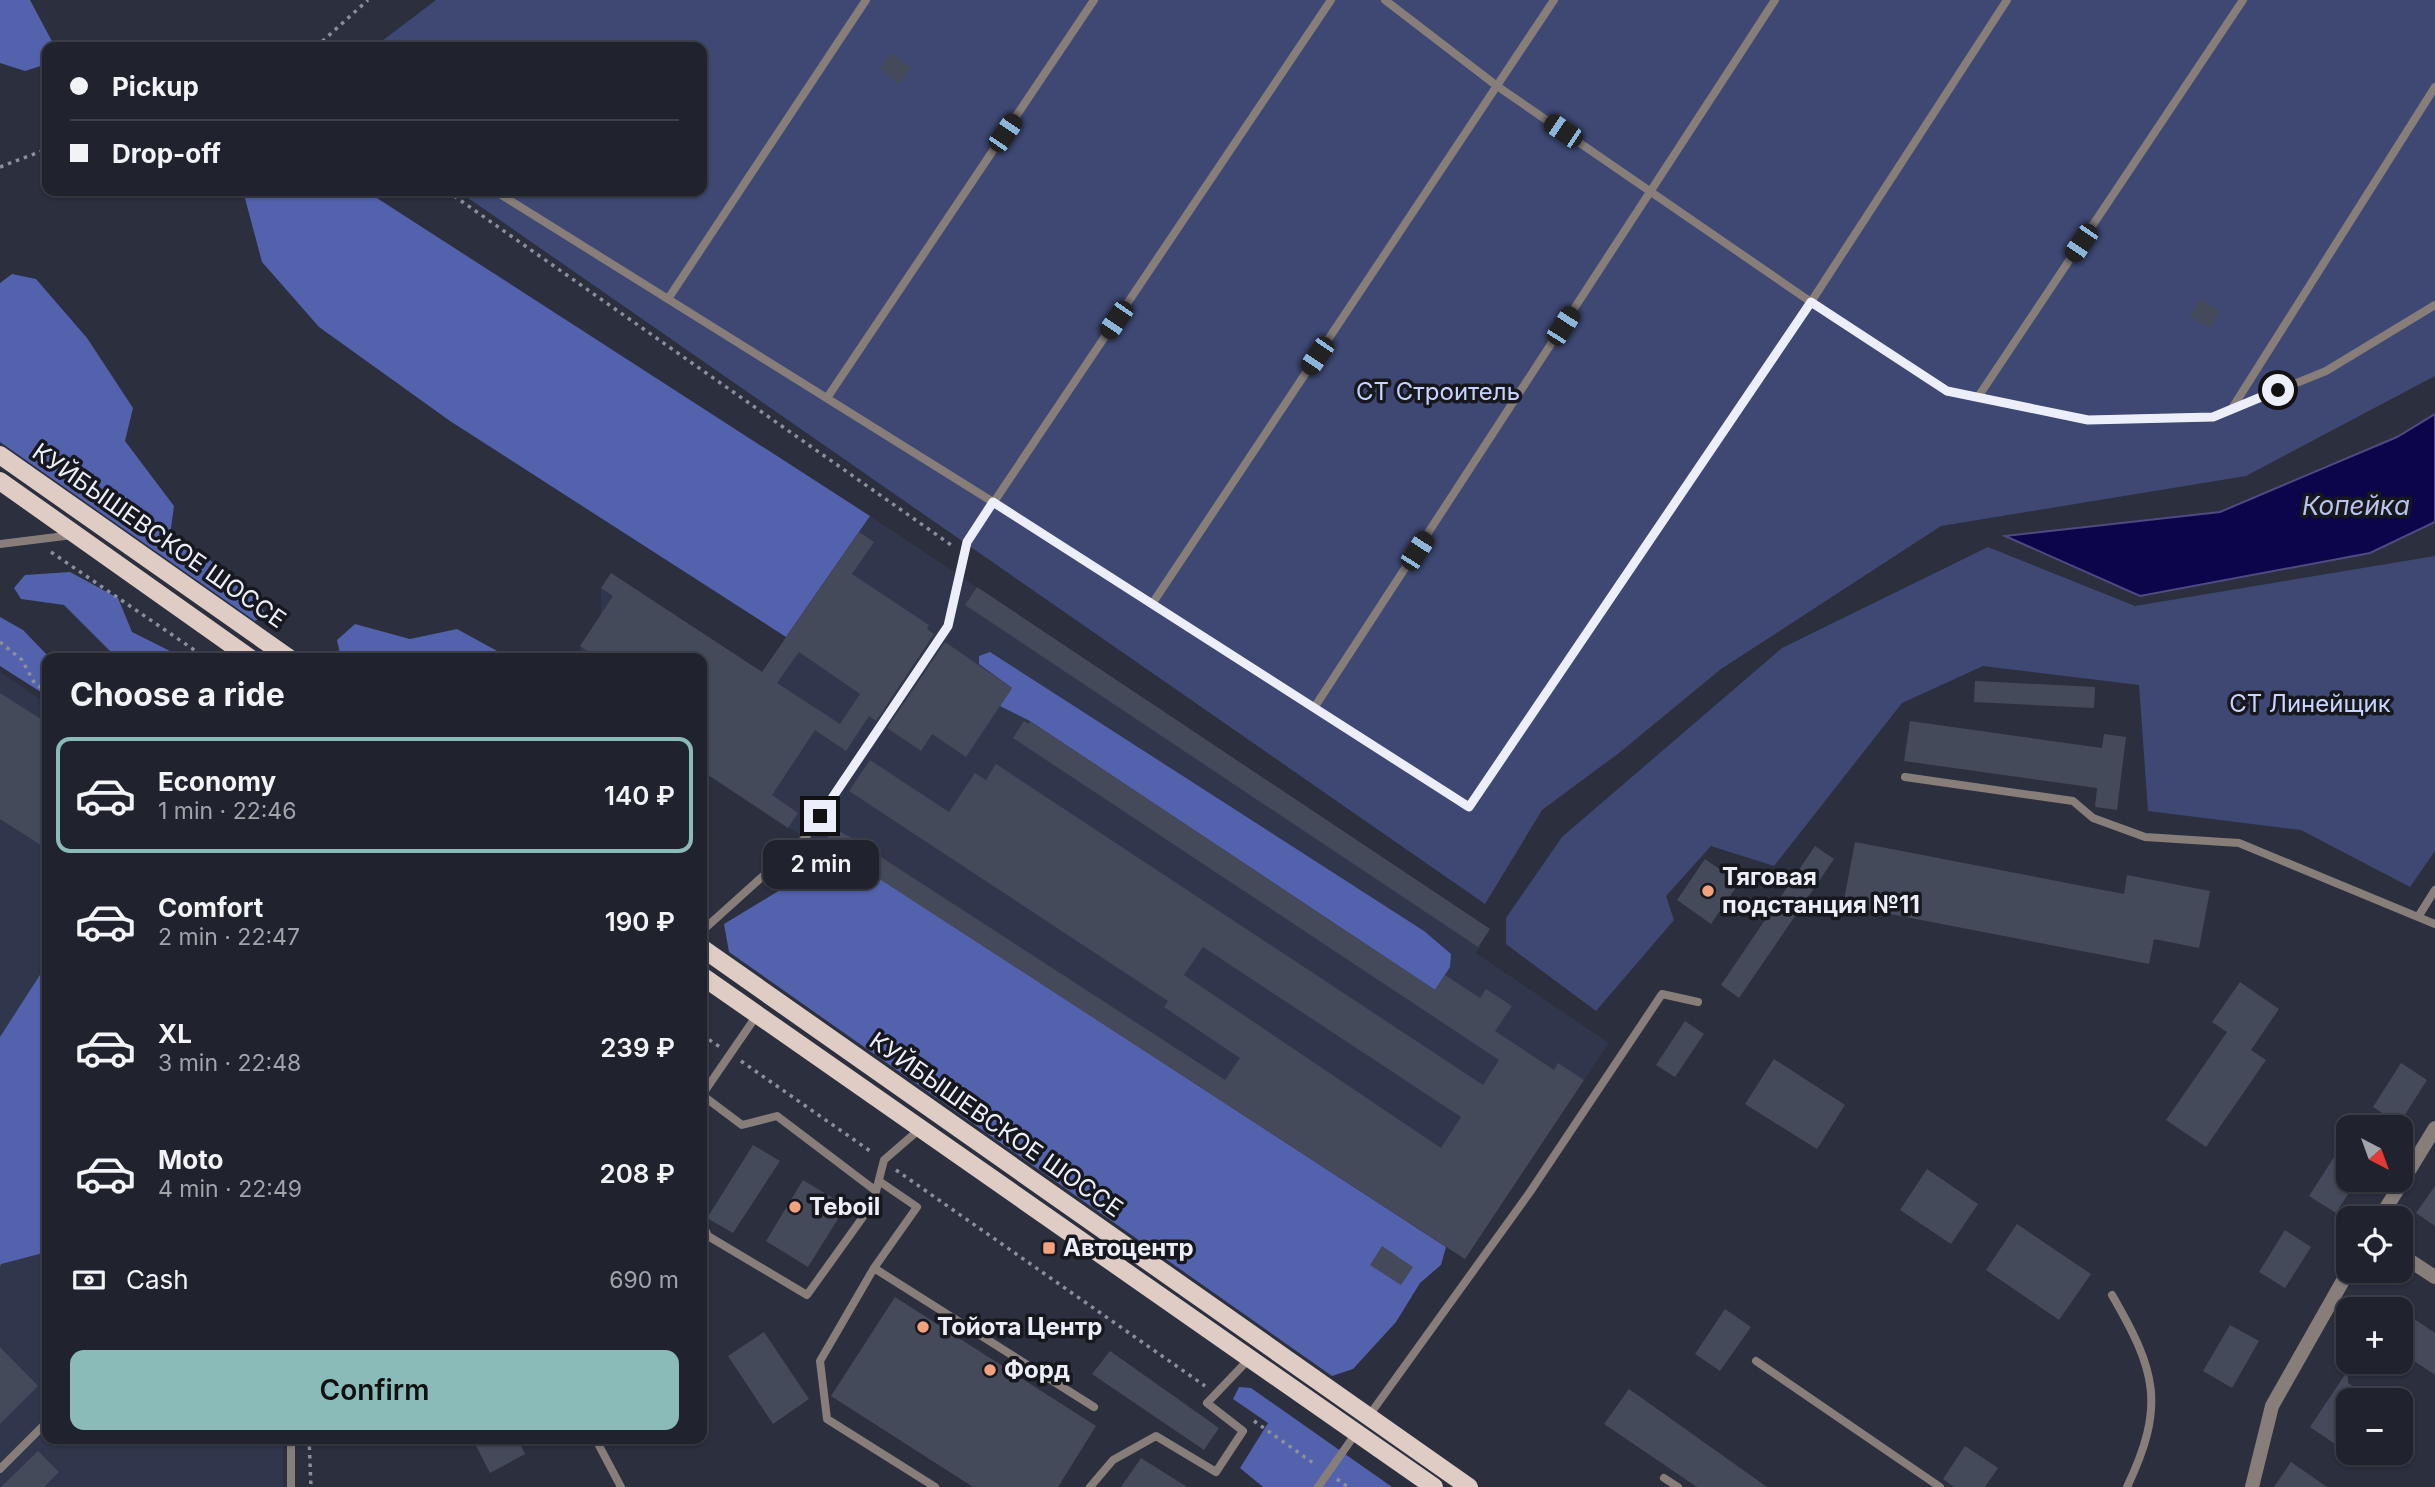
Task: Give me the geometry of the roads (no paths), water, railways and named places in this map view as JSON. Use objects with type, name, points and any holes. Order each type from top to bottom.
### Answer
[{"type":"main road","name":"КУЙБЫШЕВСКОЕ ШОССЕ","points":[[0,455],[282,653]]},
{"type":"main road","name":"КУЙБЫШЕВСКОЕ ШОССЕ","points":[[0,481],[79,534],[243,653]]},
{"type":"main road","name":"КУЙБЫШЕВСКОЕ ШОССЕ","points":[[707,952],[1469,1487]]},
{"type":"main road","name":"КУЙБЫШЕВСКОЕ ШОССЕ","points":[[707,980],[1434,1487]]},
{"type":"street","points":[[2387,1206],[2435,1128]]},
{"type":"street","points":[[2413,1263],[2435,1277]]},
{"type":"street","points":[[2252,1487],[2272,1406],[2342,1283]]},
{"type":"lane","points":[[668,299],[866,0]]},
{"type":"lane","points":[[827,398],[1094,0]]},
{"type":"lane","points":[[707,926],[805,838],[948,626],[967,542],[1331,0]]},
{"type":"lane","points":[[1385,0],[1497,86],[1811,302],[1947,391],[2088,420],[2213,417],[2326,371],[2435,304]]},
{"type":"lane","points":[[1152,604],[1554,0]]},
{"type":"lane","points":[[1314,708],[1775,0]]},
{"type":"lane","points":[[503,196],[993,502],[1469,807],[1811,302],[2007,0]]},
{"type":"lane","points":[[1978,397],[2244,0]]},
{"type":"lane","points":[[2231,410],[2435,87]]},
{"type":"lane","points":[[0,544],[79,534]]},
{"type":"lane","points":[[1905,777],[2073,801],[2093,818],[2145,836],[2239,843],[2435,923]]},
{"type":"lane","points":[[2418,917],[2435,890]]},
{"type":"lane","points":[[1368,1417],[1530,1192],[1662,994],[1698,1002]]},
{"type":"lane","points":[[707,1087],[757,1015]]},
{"type":"lane","points":[[707,1099],[742,1125],[777,1116],[876,1191]]},
{"type":"lane","points":[[707,1234],[807,1295],[873,1203],[884,1160],[921,1128]]},
{"type":"lane","points":[[878,1181],[917,1207],[874,1268],[820,1361],[827,1419],[935,1487]]},
{"type":"lane","points":[[874,1268],[1094,1407]]},
{"type":"lane","points":[[2112,1295],[2150,1369],[2152,1401],[2145,1451],[2127,1487]]},
{"type":"lane","points":[[1090,1487],[1113,1460],[1156,1436],[1216,1472],[1242,1431],[1207,1403],[1250,1358]]},
{"type":"lane","points":[[1756,1362],[1940,1487]]},
{"type":"lane","points":[[0,1469],[42,1427]]},
{"type":"lane","points":[[1318,1487],[1356,1433]]},
{"type":"lane","points":[[291,1444],[291,1487]]},
{"type":"lane","points":[[598,1444],[621,1487]]},
{"type":"lane","points":[[1664,1478],[1678,1487]]},
{"type":"water","name":"Копейка","points":[[2435,414],[2435,522],[2370,553],[2140,596],[2005,536],[2220,512],[2397,437]]},
{"type":"place","name":"Тяговая подстанция №11","points":[[1708,891]]},
{"type":"place","name":"Teboil","points":[[795,1207]]},
{"type":"place","name":"Автоцентр","points":[[1049,1248]]},
{"type":"place","name":"Тойота Центр","points":[[923,1327]]},
{"type":"place","name":"Форд","points":[[990,1370]]},
{"type":"park label","name":"СТ Строитель","points":[[1438,392]]},
{"type":"park label","name":"СТ Линейщик","points":[[2310,704]]}]
